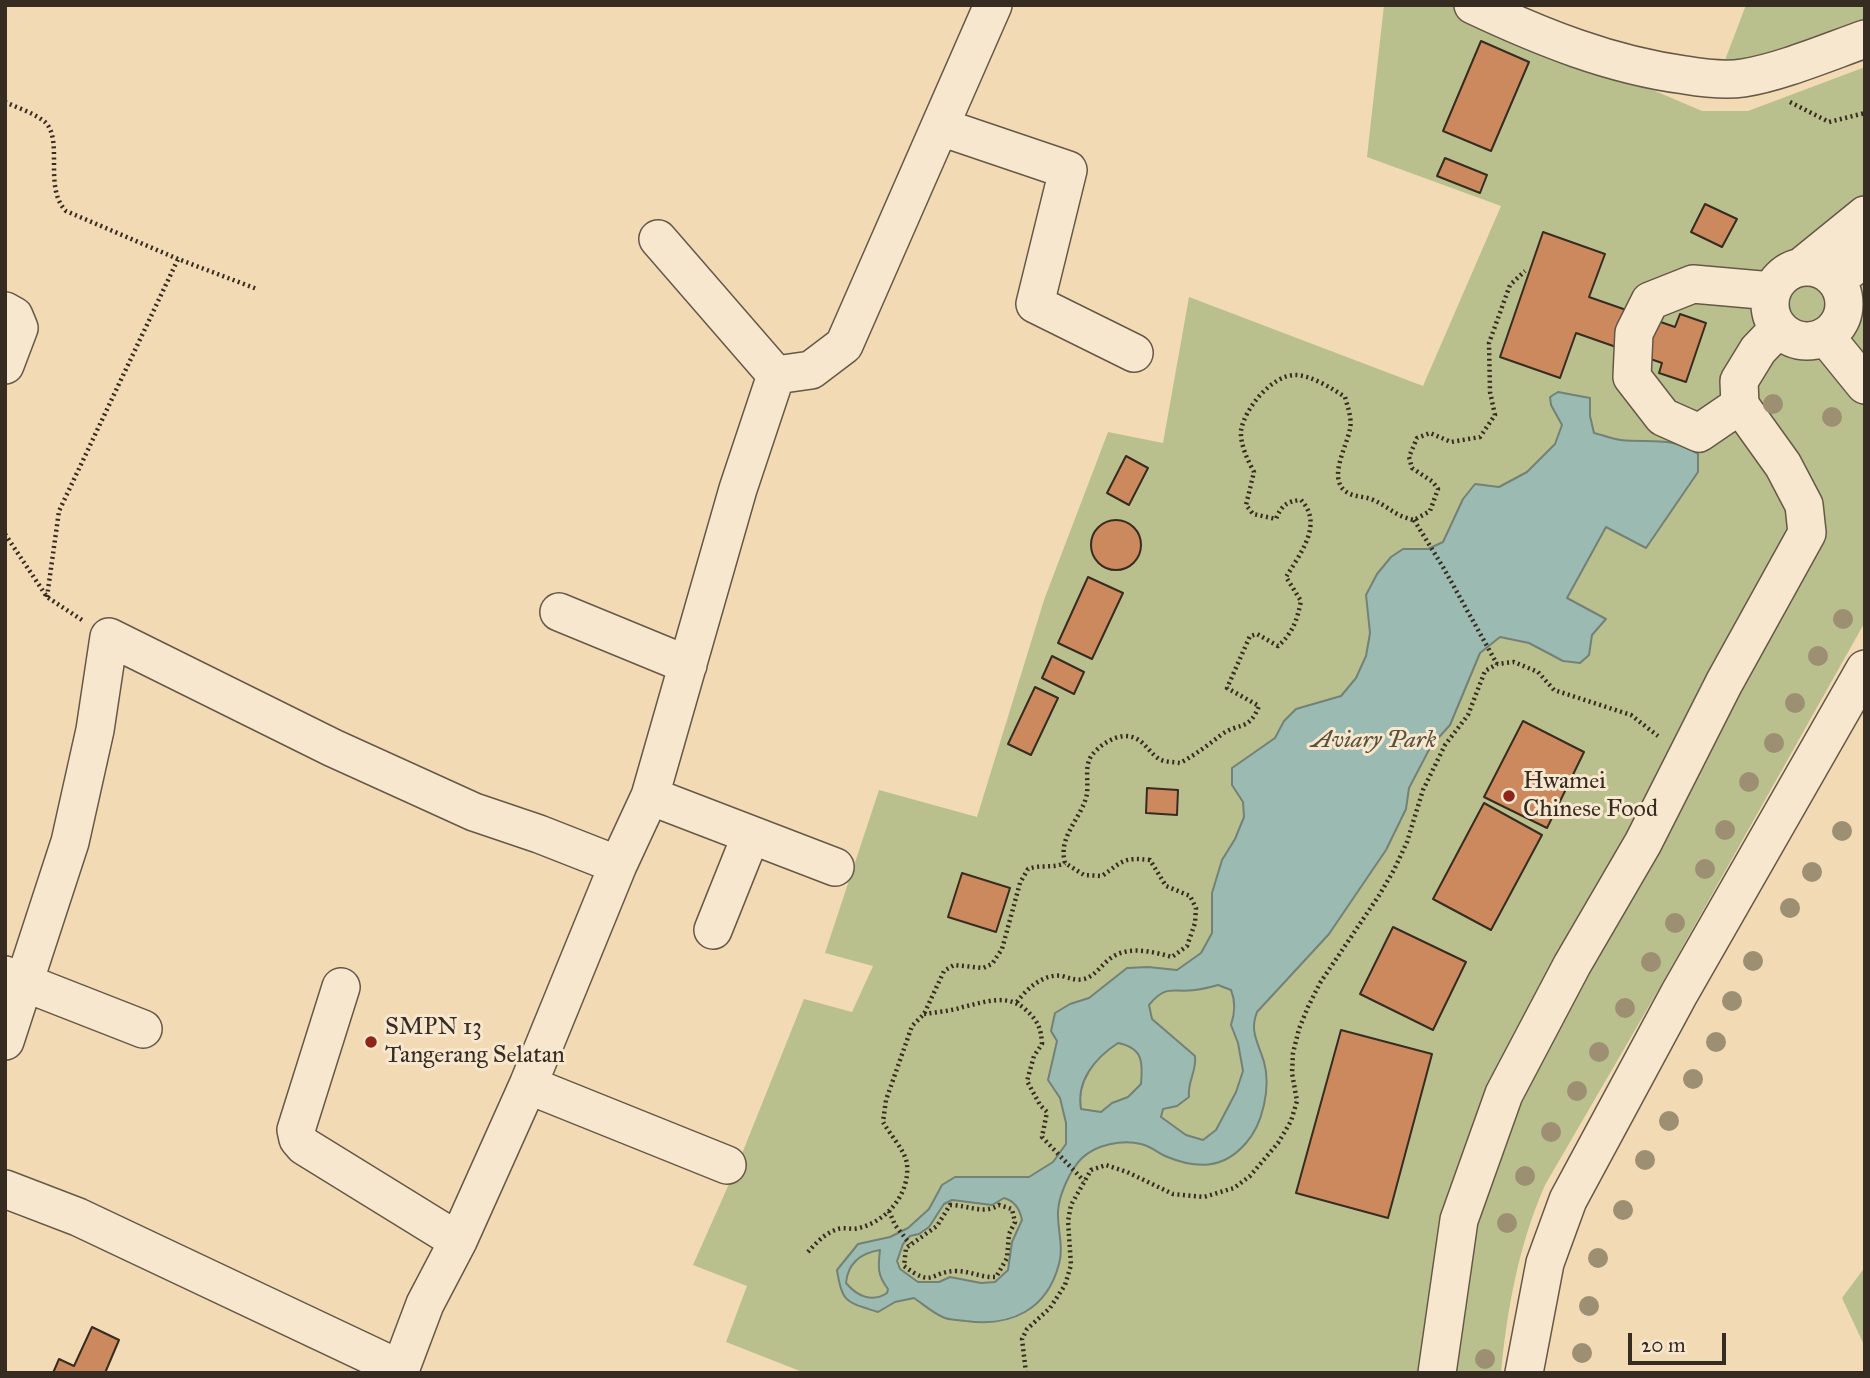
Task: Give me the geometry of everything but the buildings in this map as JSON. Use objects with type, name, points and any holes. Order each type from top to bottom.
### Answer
[{"type":"street","points":[[776,375],[811,370],[844,345],[993,5]]},
{"type":"street","points":[[1473,5],[1564,45],[1650,70],[1705,78],[1742,78],[1865,39]]},
{"type":"street","points":[[941,127],[1068,170],[1035,304],[1133,353]]},
{"type":"street","points":[[1801,267],[1865,215]]},
{"type":"street","points":[[658,239],[776,375]]},
{"type":"street","points":[[1836,280],[1865,258]]},
{"type":"street","points":[[1814,267],[1826,271],[1836,280],[1843,291],[1843,317],[1826,337],[1801,341],[1779,328],[1772,317],[1769,304],[1778,280],[1788,271],[1814,267]]},
{"type":"street","points":[[1740,405],[1699,433],[1663,417],[1632,377],[1634,333],[1650,301],[1693,284],[1772,291]]},
{"type":"street","points":[[5,311],[14,316],[19,328],[5,365]]},
{"type":"street","points":[[1437,1373],[1460,1220],[1504,1094],[1572,965],[1643,842],[1724,683],[1807,533],[1804,505],[1783,465],[1740,405],[1739,381],[1758,350],[1779,328]]},
{"type":"street","points":[[1826,337],[1865,385]]},
{"type":"street","points":[[5,1189],[78,1217],[400,1371],[425,1304],[458,1241],[528,1085],[618,865],[650,796],[738,489],[776,375]]},
{"type":"street","points":[[559,612],[688,665]]},
{"type":"street","points":[[5,1041],[15,979],[70,842],[95,730],[109,637],[333,748],[474,812],[618,865]]},
{"type":"street","points":[[1524,1373],[1545,1264],[1568,1200],[1679,994],[1865,669]]},
{"type":"street","points":[[650,796],[835,867]]},
{"type":"street","points":[[713,930],[751,835]]},
{"type":"street","points":[[15,979],[143,1029]]},
{"type":"street","points":[[341,987],[296,1130],[298,1139],[304,1146],[458,1241]]},
{"type":"street","points":[[528,1085],[727,1165]]},
{"type":"path","points":[[5,103],[46,123],[52,133],[55,189],[59,204],[66,211],[257,289]]},
{"type":"path","points":[[1829,122],[1865,113]]},
{"type":"path","points":[[47,597],[60,511],[178,259]]},
{"type":"path","points":[[1414,520],[1430,511],[1438,489],[1433,482],[1412,468],[1409,457],[1417,438],[1430,433],[1451,442],[1480,437],[1495,415],[1490,392],[1489,343],[1510,285],[1525,271]]},
{"type":"path","points":[[1017,1002],[1027,989],[1049,977],[1058,975],[1079,980],[1087,978],[1114,956],[1151,951],[1172,957],[1187,946],[1195,923],[1196,908],[1190,896],[1166,886],[1150,860],[1120,861],[1102,876],[1084,875],[1065,863],[1062,850],[1087,794],[1087,766],[1091,757],[1115,737],[1127,736],[1140,741],[1159,760],[1180,763],[1224,732],[1239,728],[1254,718],[1259,706],[1227,688],[1250,636],[1258,634],[1279,646],[1290,635],[1301,601],[1286,577],[1304,546],[1312,524],[1310,509],[1301,500],[1281,507],[1276,519],[1253,514],[1246,505],[1254,472],[1247,458],[1241,432],[1248,410],[1273,382],[1295,375],[1326,384],[1345,397],[1350,423],[1338,472],[1341,486],[1347,492],[1368,498],[1391,512],[1414,520],[1497,664]]},
{"type":"path","points":[[5,534],[47,597],[109,637]]},
{"type":"path","points":[[1026,1373],[1022,1339],[1027,1329],[1050,1308],[1065,1284],[1071,1265],[1068,1221],[1071,1205],[1091,1170],[1106,1165],[1173,1194],[1204,1197],[1234,1188],[1250,1176],[1278,1143],[1291,1121],[1297,1101],[1292,1073],[1293,1054],[1308,1007],[1320,983],[1394,870],[1407,842],[1423,790],[1445,745],[1468,715],[1485,671],[1497,664],[1514,662],[1538,671],[1554,690],[1631,715],[1659,737]]},
{"type":"path","points":[[808,1252],[822,1237],[838,1229],[859,1228],[889,1211],[898,1201],[905,1187],[907,1164],[883,1122],[886,1100],[912,1026],[924,1014],[944,971],[954,965],[983,968],[992,964],[1002,949],[1020,883],[1028,869],[1041,864],[1057,867],[1065,863]]},
{"type":"path","points":[[924,1014],[962,1008],[988,1000],[1017,1002],[1038,1021],[1042,1044],[1034,1056],[1027,1081],[1047,1112],[1042,1137],[1084,1181]]},
{"type":"path","points":[[950,1205],[981,1211],[999,1205],[1007,1206],[1015,1216],[1009,1234],[1007,1258],[996,1277],[983,1278],[955,1271],[931,1278],[916,1275],[904,1266],[905,1248],[909,1244],[937,1226],[950,1205]]},
{"type":"path","points":[[889,1211],[895,1225],[909,1244]]},
{"type":"green space","name":"Aviary Park","points":[[1384,5],[1454,5],[1702,111],[1748,111],[1865,67],[1865,622],[1656,994],[1545,1185],[1521,1254],[1501,1373],[805,1373],[726,1342],[747,1286],[693,1265],[737,1166],[804,999],[852,1012],[873,966],[825,953],[879,790],[977,817],[1044,600],[1108,432],[1163,443],[1189,297],[1423,386],[1501,206],[1367,157]]},
{"type":"green space","points":[[1746,5],[1865,5],[1865,31],[1714,89]]},
{"type":"green space","points":[[1865,1267],[1865,1347],[1842,1298]]},
{"type":"water","points":[[1558,392],[1590,398],[1594,433],[1621,440],[1670,442],[1689,448],[1698,454],[1698,472],[1646,548],[1606,527],[1567,598],[1606,619],[1592,635],[1589,655],[1580,663],[1563,661],[1529,643],[1500,637],[1480,653],[1450,725],[1431,746],[1409,788],[1406,809],[1386,850],[1329,934],[1257,1012],[1254,1032],[1264,1062],[1267,1083],[1261,1116],[1246,1143],[1228,1158],[1198,1165],[1165,1156],[1147,1146],[1126,1142],[1110,1144],[1088,1153],[1073,1169],[1060,1198],[1060,1258],[1053,1280],[1036,1304],[1012,1318],[982,1322],[947,1319],[914,1298],[895,1302],[878,1312],[848,1300],[841,1290],[837,1270],[858,1244],[890,1237],[908,1228],[929,1209],[942,1185],[955,1177],[1029,1177],[1053,1162],[1066,1144],[1066,1123],[1060,1098],[1048,1080],[1057,1041],[1051,1031],[1055,1013],[1070,1004],[1089,998],[1127,968],[1177,970],[1201,953],[1212,933],[1212,893],[1222,860],[1244,817],[1243,802],[1232,785],[1232,768],[1275,738],[1284,721],[1296,709],[1341,696],[1356,678],[1366,656],[1370,633],[1366,595],[1377,574],[1391,557],[1403,549],[1428,549],[1443,542],[1463,499],[1475,484],[1499,487],[1527,472],[1555,444],[1562,425],[1551,405],[1550,397]],"holes":[[[1218,985],[1231,990],[1234,1007],[1231,1025],[1238,1043],[1243,1071],[1236,1092],[1216,1130],[1203,1140],[1186,1135],[1161,1117],[1163,1109],[1177,1106],[1189,1097],[1195,1056],[1152,1019],[1149,1005],[1165,992]],[[1118,1043],[1132,1048],[1140,1057],[1141,1084],[1128,1097],[1112,1103],[1101,1112],[1081,1109],[1084,1080],[1102,1056]],[[1004,1198],[1008,1199],[1016,1206],[1022,1220],[1012,1242],[1008,1270],[995,1282],[981,1283],[950,1277],[939,1282],[918,1282],[900,1269],[897,1261],[903,1244],[910,1236],[929,1227],[944,1204],[952,1200],[992,1205]],[[880,1250],[879,1271],[888,1289],[887,1293],[870,1298],[860,1295],[846,1283],[853,1264],[861,1256]]]},
{"type":"place","name":"Hwamei Chinese Food","points":[[1509,796]]},
{"type":"place","name":"SMPN 13 Tangerang Selatan","points":[[371,1042]]}]
